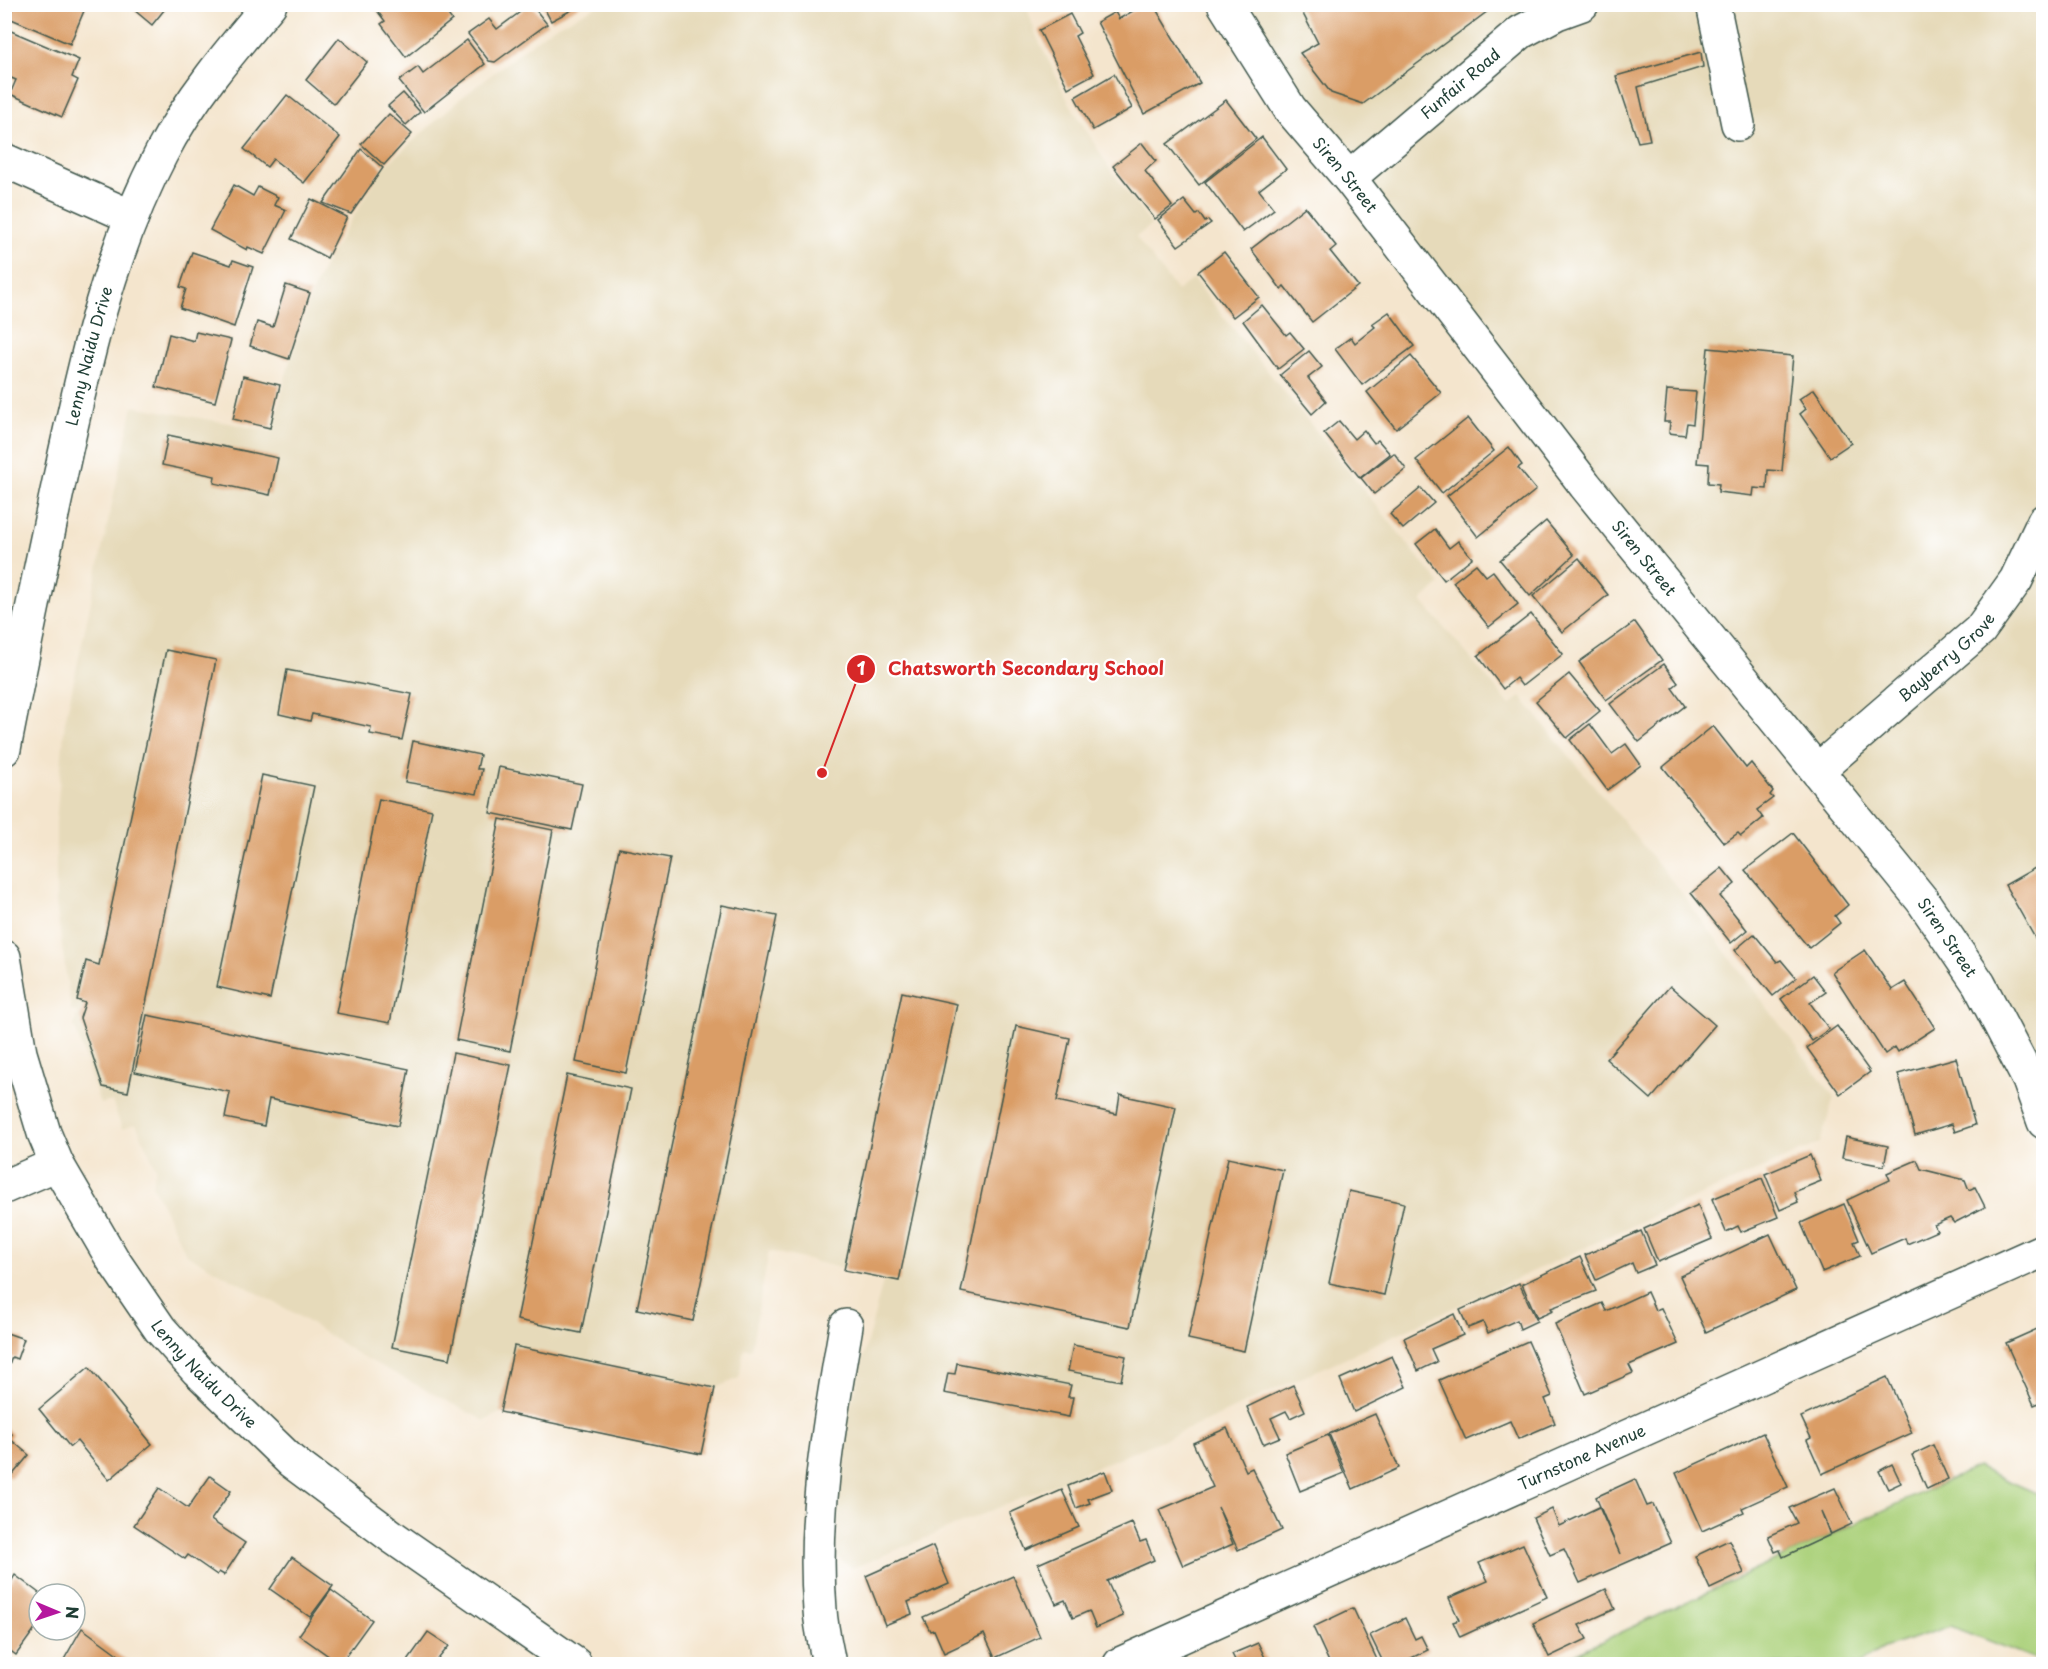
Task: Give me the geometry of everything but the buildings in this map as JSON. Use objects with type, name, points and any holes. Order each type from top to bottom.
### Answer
[{"type":"street","name":"Lenny Naidu Drive","points":[[4,749],[74,411],[99,308],[132,217],[161,153],[215,71],[270,4]]},
{"type":"street","name":"Siren Street","points":[[1224,4],[1290,109],[1349,178],[1585,485],[1922,900],[1979,984],[2029,1080],[2043,1122]]},
{"type":"street","name":"Funfair Road","points":[[1349,178],[1521,32],[1557,13],[1582,4]]},
{"type":"street","points":[[1713,4],[1738,124]]},
{"type":"street","points":[[4,160],[132,217]]},
{"type":"street","name":"Bayberry Grove","points":[[1818,770],[1980,630],[2016,580],[2043,521]]},
{"type":"street","name":"Lenny Naidu Drive","points":[[4,957],[20,1053],[57,1164],[113,1260],[160,1329],[214,1387],[291,1461],[394,1538],[575,1665]]},
{"type":"street","points":[[4,1187],[57,1164]]},
{"type":"street","name":"Turnstone Avenue","points":[[1120,1665],[2043,1250]]},
{"type":"street","points":[[829,1665],[820,1611],[818,1551],[825,1454],[846,1326]]},
{"type":"shaded area","points":[[599,5],[1026,5],[1036,35],[1067,99],[1108,166],[1151,225],[1136,237],[1177,291],[1193,279],[1440,584],[1422,601],[1510,705],[1521,697],[1677,887],[1834,1097],[1820,1143],[1662,1212],[1205,1422],[853,1568],[836,1557],[841,1472],[849,1413],[884,1278],[769,1251],[751,1349],[744,1348],[739,1378],[715,1388],[701,1454],[501,1412],[485,1421],[356,1353],[294,1313],[186,1254],[152,1184],[156,1168],[136,1124],[122,1129],[112,1101],[100,1104],[74,1025],[77,1013],[71,1010],[56,902],[56,823],[65,722],[133,406],[272,431],[289,364],[312,292],[328,258],[383,168],[460,99],[549,30]]},
{"type":"shaded area","points":[[1225,5],[2043,5],[2043,1120],[1980,983]]},
{"type":"green space","points":[[1977,1467],[2043,1496],[2043,1662],[1951,1626],[1884,1648],[1858,1664],[1553,1664]]},
{"type":"place","name":"Chatsworth Secondary School","points":[[822,773]]}]
